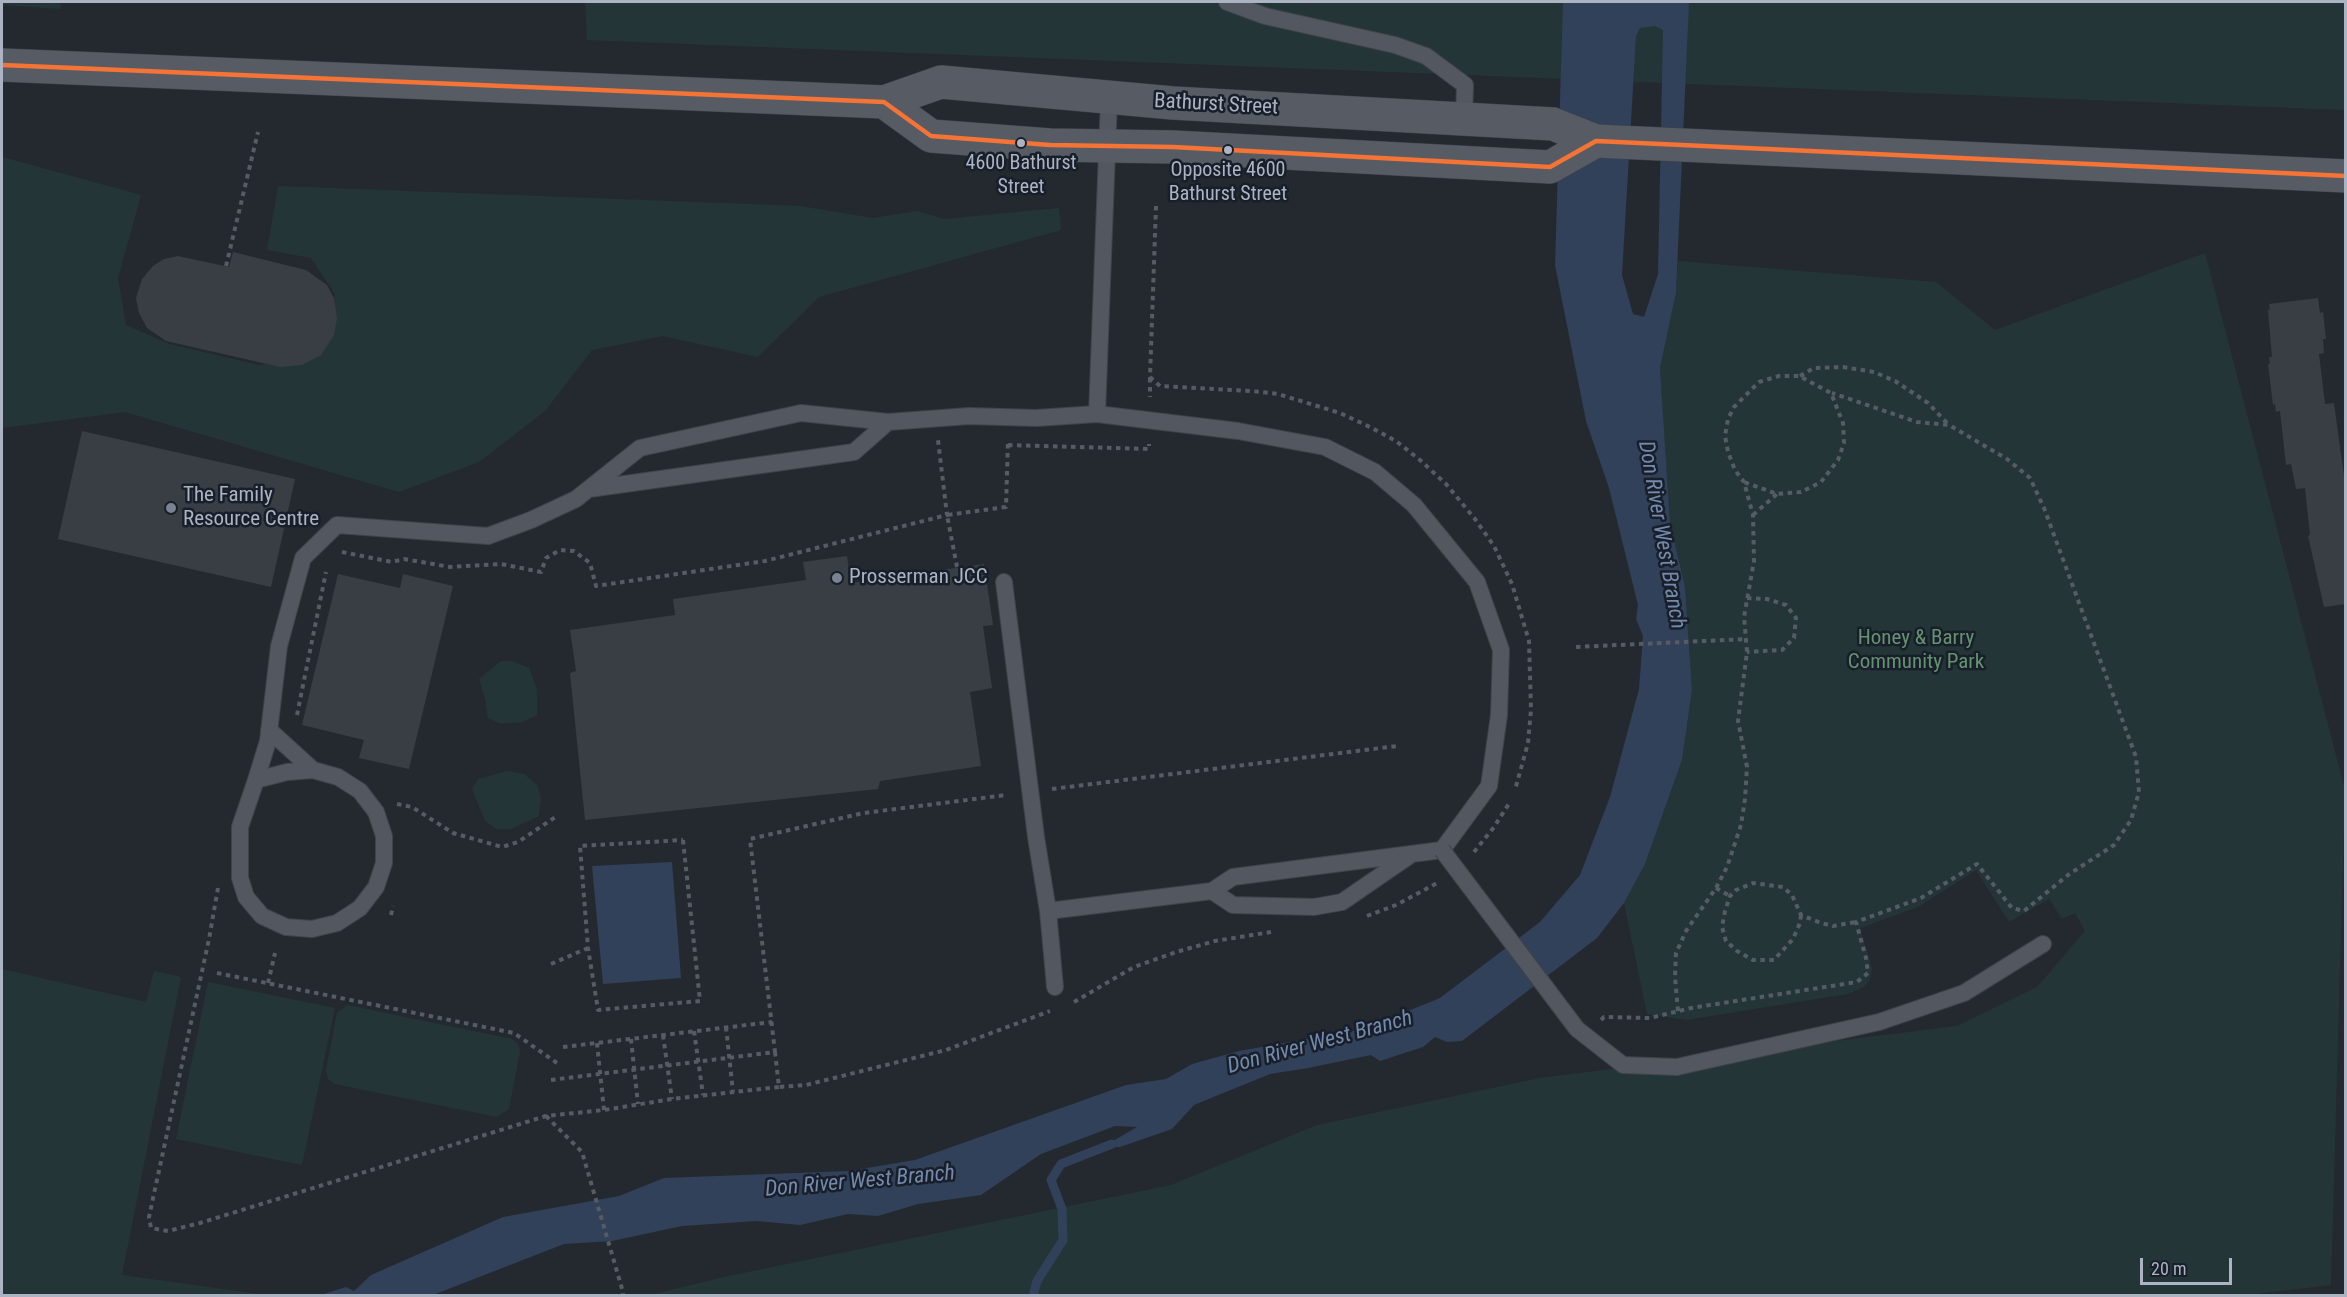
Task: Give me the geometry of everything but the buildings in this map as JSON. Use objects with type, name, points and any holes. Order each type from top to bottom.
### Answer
[{"type":"main road","name":"Bathurst Street","points":[[2,65],[884,102],[941,82],[1109,99],[1552,124],[1596,141]]},
{"type":"main road","points":[[884,102],[931,136],[1107,147],[1173,147],[1550,167],[1596,141],[2346,176]]},
{"type":"lane","points":[[1227,2],[1265,15],[1395,45],[1426,56],[1465,85],[1464,120]]},
{"type":"lane","points":[[1097,414],[1109,99]]},
{"type":"lane","points":[[256,780],[287,772],[313,770],[338,777],[360,791],[376,812],[384,837],[384,862],[376,887],[360,908],[338,923],[312,929],[286,927],[262,916],[246,897],[240,878],[240,827],[268,741],[279,646],[303,558],[337,525],[488,536],[531,520],[576,499],[640,447],[801,413],[888,422],[969,416],[1036,418],[1097,414],[1238,431],[1324,447],[1375,472],[1414,505],[1477,582],[1501,650],[1499,715],[1489,786],[1442,850],[1233,877],[1212,891],[1048,911]]},
{"type":"lane","points":[[588,489],[854,452],[888,422]]},
{"type":"lane","points":[[1004,582],[1030,792],[1048,911],[1055,987]]},
{"type":"lane","points":[[269,730],[313,770]]},
{"type":"lane","points":[[1442,850],[1577,1029],[1623,1065],[1677,1067],[1879,1022],[1964,993],[2043,944]]},
{"type":"lane","points":[[1212,891],[1233,905],[1314,907],[1342,902],[1412,853]]},
{"type":"path","points":[[226,266],[258,132]]},
{"type":"path","points":[[1156,206],[1150,377],[1160,386],[1278,394],[1340,413],[1370,427],[1396,441],[1438,476],[1475,519],[1494,546],[1512,584],[1529,641],[1531,700],[1528,743],[1514,791]]},
{"type":"path","points":[[1799,376],[1814,368],[1843,367],[1874,372],[1895,381],[1928,403],[1949,425],[2007,459],[2030,478],[2044,508],[2136,757],[2139,792],[2131,820],[2114,845],[2068,875],[2024,910],[2012,908],[1977,864],[1921,898],[1856,922],[1833,926],[1801,915]]},
{"type":"path","points":[[1678,1011],[1675,977],[1676,953],[1686,931],[1716,888],[1734,849],[1745,799],[1747,767],[1738,721],[1748,651],[1744,617],[1754,561],[1753,514],[1744,482],[1735,470],[1728,452],[1725,436],[1728,419],[1734,406],[1759,382],[1779,376],[1799,376],[1831,393],[1917,422],[1949,425]]},
{"type":"path","points":[[1744,482],[1777,494],[1801,492],[1821,482],[1838,460],[1844,443],[1843,423],[1831,393]]},
{"type":"path","points":[[336,555],[342,552],[392,562],[404,559],[450,567],[501,564],[541,572],[546,558],[560,550],[574,551],[590,563],[596,585],[765,561],[947,515],[1006,507],[1009,417]]},
{"type":"path","points":[[935,418],[947,515],[957,567]]},
{"type":"path","points":[[1753,514],[1777,494]]},
{"type":"path","points":[[296,724],[327,569]]},
{"type":"path","points":[[1748,598],[1767,599],[1786,605],[1796,618],[1794,638],[1782,650],[1748,651]]},
{"type":"path","points":[[1576,647],[1701,643],[1747,639]]},
{"type":"path","points":[[779,1087],[750,839],[864,813],[1397,746]]},
{"type":"path","points":[[1363,917],[1396,905],[1436,885],[1456,868],[1488,834],[1511,800]]},
{"type":"path","points":[[391,802],[412,807],[453,833],[502,847],[518,842],[557,816]]},
{"type":"path","points":[[682,840],[700,1001],[598,1010],[588,948],[580,846],[682,840]]},
{"type":"path","points":[[1753,883],[1767,883],[1783,887],[1792,895],[1801,915],[1793,939],[1774,960],[1753,960],[1737,951],[1726,941],[1722,927],[1730,896],[1736,890],[1753,883]]},
{"type":"path","points":[[219,884],[210,939],[149,1217],[151,1228],[168,1232],[506,1126],[546,1116],[703,1095],[806,1085],[946,1050],[1055,1009]]},
{"type":"path","points":[[1716,888],[1730,896]]},
{"type":"path","points":[[1596,1024],[1604,1017],[1650,1018],[1678,1011],[1857,982],[1868,973],[1856,922]]},
{"type":"path","points":[[1065,1006],[1134,967],[1176,952],[1215,941],[1279,931]]},
{"type":"path","points":[[551,964],[588,948]]},
{"type":"path","points":[[268,983],[275,953]]},
{"type":"path","points":[[217,973],[514,1033],[557,1063]]},
{"type":"path","points":[[563,1047],[772,1022]]},
{"type":"path","points":[[726,1027],[733,1092]]},
{"type":"path","points":[[694,1031],[703,1095]]},
{"type":"path","points":[[663,1035],[672,1099]]},
{"type":"path","points":[[631,1039],[638,1104]]},
{"type":"path","points":[[597,1042],[604,1110]]},
{"type":"path","points":[[551,1080],[775,1052]]},
{"type":"path","points":[[546,1116],[582,1152],[623,1294]]},
{"type":"green space","points":[[2,2],[60,2],[61,9],[2,5]]},
{"type":"green space","points":[[585,2],[2345,2],[2345,110],[587,40]]},
{"type":"green space","points":[[2,157],[141,195],[118,278],[126,325],[169,344],[259,365],[306,360],[330,341],[335,294],[311,258],[267,250],[278,186],[800,206],[873,218],[917,211],[944,219],[1059,208],[1061,230],[819,297],[758,357],[663,336],[592,350],[545,411],[479,462],[399,492],[125,412],[2,428]]},
{"type":"green space","name":"Honey & Barry Community Park","points":[[2205,253],[2345,790],[2331,1285],[2238,1296],[646,1296],[724,1277],[1171,1185],[1317,1125],[1540,1078],[1957,1026],[2037,987],[2085,931],[2075,913],[2062,919],[2049,899],[2009,922],[1976,870],[1918,907],[1860,928],[1872,969],[1870,979],[1864,987],[1847,994],[1686,1020],[1647,1014],[1624,903],[1645,864],[1682,760],[1692,690],[1685,587],[1670,523],[1660,368],[1676,293],[1678,261],[1936,282],[1995,330]]},
{"type":"green space","points":[[501,661],[512,661],[529,668],[537,690],[537,715],[522,722],[501,724],[488,718],[479,679]]},
{"type":"green space","points":[[507,771],[524,774],[537,785],[541,797],[539,816],[511,829],[497,829],[485,821],[472,789],[478,779]]},
{"type":"green space","points":[[2,969],[146,1002],[154,971],[181,977],[122,1275],[266,1295],[2,1295]]},
{"type":"green space","points":[[208,982],[335,1008],[302,1165],[176,1139]]},
{"type":"green space","points":[[347,1005],[512,1039],[518,1044],[520,1051],[509,1109],[497,1117],[335,1084],[328,1079],[326,1070],[337,1013]]},
{"type":"water","name":"Don River West Branch","points":[[1563,2],[1689,2],[1676,293],[1660,368],[1670,523],[1685,587],[1692,690],[1682,760],[1645,864],[1624,903],[1597,938],[1462,1041],[1447,1042],[1435,1037],[1423,1047],[1380,1061],[1371,1055],[1270,1074],[1194,1105],[1172,1129],[1120,1147],[1101,1148],[1137,1127],[1115,1126],[1041,1154],[981,1195],[918,1204],[878,1216],[848,1214],[800,1225],[757,1221],[682,1226],[612,1241],[564,1244],[433,1295],[317,1296],[346,1287],[354,1291],[371,1275],[503,1217],[619,1196],[664,1178],[849,1171],[915,1160],[1126,1085],[1166,1079],[1192,1064],[1239,1051],[1364,1029],[1440,998],[1540,922],[1580,875],[1610,797],[1639,689],[1643,636],[1636,619],[1638,605],[1609,488],[1586,421],[1555,265]],"holes":[[[1655,26],[1663,30],[1658,274],[1644,317],[1633,314],[1622,275],[1636,36],[1640,28]]]},
{"type":"water","points":[[672,862],[681,978],[603,984],[592,866]]},
{"type":"waterway","points":[[1033,1296],[1037,1281],[1063,1240],[1062,1209],[1051,1180],[1061,1164],[1112,1144]]},
{"type":"transit line","points":[[2,65],[884,102],[931,136],[1050,145],[1173,147],[1550,167],[1596,141],[2346,176]]},
{"type":"place","name":"4600 Bathurst Street","points":[[1021,143]]},
{"type":"place","name":"Opposite 4600 Bathurst Street","points":[[1228,150]]},
{"type":"place","name":"The Family Resource Centre","points":[[171,508]]},
{"type":"place","name":"Prosserman JCC","points":[[837,578]]}]
